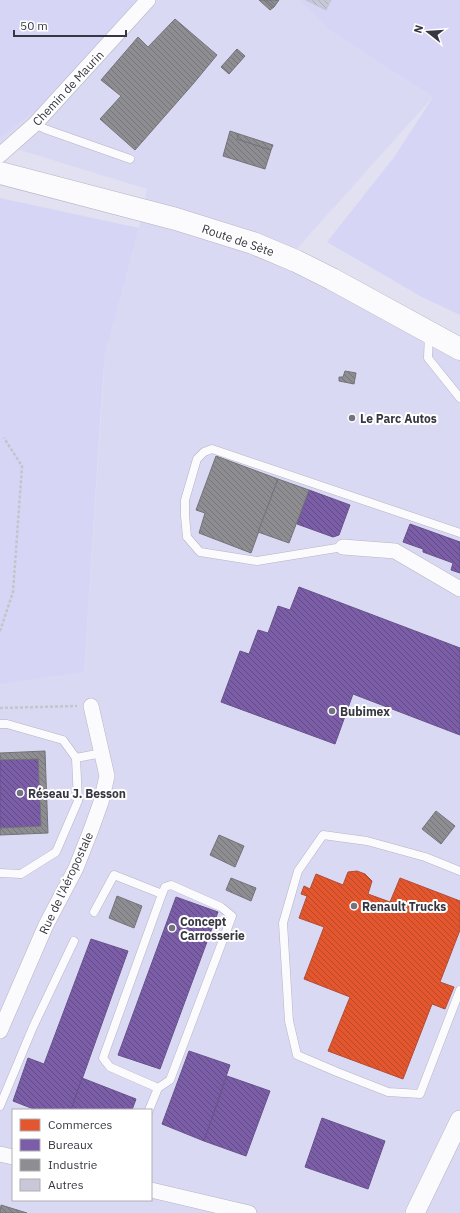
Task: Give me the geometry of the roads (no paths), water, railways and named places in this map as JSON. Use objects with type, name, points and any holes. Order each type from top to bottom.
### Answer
[{"type":"main road","name":"Route de Sète","points":[[0,173],[176,218],[253,243],[296,261],[332,279],[460,349]]},
{"type":"street","name":"Chemin de Maurin","points":[[0,155],[35,124],[148,0]]},
{"type":"street","points":[[343,547],[396,551],[460,589]]},
{"type":"street","name":"Rue de l'Aéropostale","points":[[0,1031],[46,924],[76,868],[92,830],[101,802],[107,776],[91,706]]},
{"type":"street","points":[[415,1213],[460,1120]]},
{"type":"street","points":[[0,1154],[12,1157]]},
{"type":"street","points":[[152,1190],[249,1213]]},
{"type":"lane","points":[[35,124],[45,129],[130,159]]},
{"type":"lane","points":[[429,332],[428,358],[460,398]]},
{"type":"lane","points":[[343,547],[257,560],[200,552],[187,538],[185,516],[185,500],[197,459],[204,452],[212,448],[460,534]]},
{"type":"lane","points":[[0,724],[7,724],[63,740],[76,758],[78,801],[56,852],[21,874],[0,873]]},
{"type":"lane","points":[[76,758],[102,753]]},
{"type":"lane","points":[[460,871],[425,857],[367,841],[323,835],[298,871],[283,923],[289,1020],[297,1055],[388,1092],[420,1094],[460,990]]},
{"type":"lane","points":[[94,912],[114,875],[162,894]]},
{"type":"lane","points":[[149,1109],[158,1088],[170,1080],[232,916],[221,907],[171,885],[165,887],[162,894],[104,1058],[110,1067],[158,1088]]},
{"type":"lane","points":[[0,1106],[33,1027],[74,941]]},
{"type":"place","name":"Le Parc Autos","points":[[352,418]]},
{"type":"place","name":"Bubimex","points":[[332,711]]},
{"type":"place","name":"Réseau J. Besson","points":[[20,793]]},
{"type":"place","name":"Renault Trucks","points":[[354,906]]},
{"type":"place","name":"Concept Carrosserie","points":[[172,928]]}]
